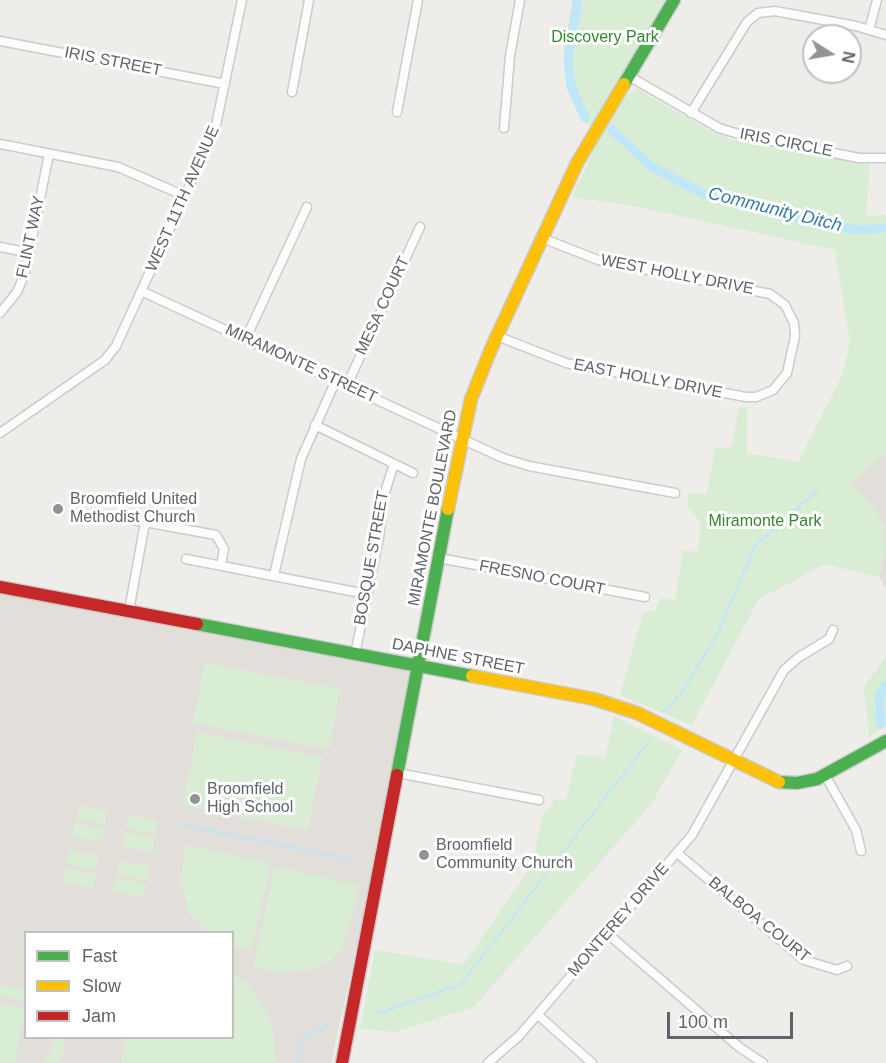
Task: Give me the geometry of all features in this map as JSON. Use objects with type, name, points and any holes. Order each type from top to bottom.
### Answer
[{"type":"street","name":"WEST 11TH AVENUE","points":[[0,433],[105,360],[116,345],[215,130],[242,0]]},
{"type":"street","points":[[292,92],[309,0]]},
{"type":"street","points":[[397,112],[418,0]]},
{"type":"street","points":[[504,128],[510,56],[520,0]]},
{"type":"street","name":"MIRAMONTE BOULEVARD","points":[[342,1063],[461,438],[478,379],[577,163],[627,75],[674,0]]},
{"type":"street","points":[[869,30],[877,0]]},
{"type":"street","points":[[754,4],[758,14]]},
{"type":"street","points":[[691,113],[747,22],[758,14],[774,11],[886,35]]},
{"type":"street","name":"IRIS STREET","points":[[0,41],[225,84]]},
{"type":"street","name":"IRIS CIRCLE","points":[[627,75],[719,128],[742,135],[860,158],[886,158]]},
{"type":"street","points":[[0,144],[118,167],[185,196]]},
{"type":"street","name":"FLINT WAY","points":[[0,313],[21,285],[30,253],[49,154]]},
{"type":"street","points":[[246,338],[307,207]]},
{"type":"street","name":"MESA COURT","points":[[347,385],[420,227]]},
{"type":"street","name":"WEST HOLLY DRIVE","points":[[542,238],[598,260],[770,294],[785,305],[794,323],[795,336],[789,366]]},
{"type":"street","points":[[0,247],[30,253]]},
{"type":"street","name":"MIRAMONTE STREET","points":[[141,291],[503,458],[529,466],[675,493]]},
{"type":"street","name":"EAST HOLLY DRIVE","points":[[497,336],[566,363],[746,397],[756,397],[773,390],[784,378],[789,366]]},
{"type":"street","points":[[274,576],[301,459],[336,380]]},
{"type":"street","points":[[315,425],[413,473]]},
{"type":"street","name":"BOSQUE STREET","points":[[355,654],[379,538],[384,495],[394,464]]},
{"type":"street","points":[[117,517],[216,535],[224,549],[221,565]]},
{"type":"street","points":[[129,611],[145,522]]},
{"type":"street","name":"FRESNO COURT","points":[[439,558],[645,597]]},
{"type":"street","points":[[186,559],[274,576],[301,584],[366,594]]},
{"type":"street","name":"DAPHNE STREET","points":[[0,587],[613,704],[655,721],[769,780],[785,783],[808,782],[825,775],[886,741]]},
{"type":"street","name":"MONTEREY DRIVE","points":[[488,1063],[508,1047],[537,1015],[677,853],[702,820],[784,670],[799,657],[829,639],[832,630]]},
{"type":"street","points":[[398,773],[539,800]]},
{"type":"street","points":[[825,775],[856,830],[861,851]]},
{"type":"street","name":"BALBOA COURT","points":[[677,853],[804,960],[837,970],[847,966]]},
{"type":"street","points":[[608,934],[739,1047],[764,1063]]},
{"type":"street","points":[[537,1015],[592,1063]]},
{"type":"shaded area","points":[[886,452],[886,589],[879,577],[885,552],[850,483]]},
{"type":"shaded area","name":"Broomfield High School","points":[[0,594],[418,666],[331,1063],[0,1063]]},
{"type":"green space","name":"Discovery Park","points":[[572,0],[674,0],[595,130],[583,120],[571,99],[565,75],[564,50]]},
{"type":"green space","name":"Miramonte Park","points":[[638,89],[729,139],[870,165],[866,216],[886,215],[886,452],[850,483],[875,509],[885,528],[885,552],[879,577],[824,564],[758,600],[692,725],[620,695],[643,613],[655,610],[661,598],[675,600],[683,550],[697,552],[701,523],[686,505],[690,493],[707,494],[715,447],[731,450],[739,407],[747,407],[747,453],[798,462],[843,373],[850,340],[835,250],[639,207],[572,197],[596,145],[626,95]]},
{"type":"green space","points":[[886,656],[886,726],[869,737],[864,687]]},
{"type":"green space","points":[[205,663],[340,689],[329,749],[193,723]]},
{"type":"green space","points":[[614,716],[682,750],[652,803],[474,1007],[396,1032],[360,1029],[375,950],[463,965],[532,865],[542,815],[550,809],[554,799],[566,800],[577,754],[605,758]]},
{"type":"green space","points":[[197,732],[322,757],[308,830],[183,805]]},
{"type":"green space","points":[[79,806],[107,811],[105,824],[76,819]]},
{"type":"green space","points":[[129,815],[157,821],[155,834],[126,828]]},
{"type":"green space","points":[[75,823],[104,829],[102,842],[72,836]]},
{"type":"green space","points":[[125,832],[155,838],[152,852],[122,846]]},
{"type":"green space","points":[[186,845],[266,862],[270,869],[251,950],[234,946],[234,931],[206,931],[190,914],[180,880]]},
{"type":"green space","points":[[70,851],[99,857],[96,870],[67,864]]},
{"type":"green space","points":[[120,861],[149,867],[146,880],[117,874]]},
{"type":"green space","points":[[281,867],[359,886],[343,948],[332,959],[315,968],[281,973],[253,967],[274,871]]},
{"type":"green space","points":[[66,869],[96,874],[93,888],[63,882]]},
{"type":"green space","points":[[116,878],[146,884],[143,897],[113,892]]},
{"type":"green space","points":[[234,975],[249,986],[268,1015],[274,1034],[275,1063],[121,1063],[126,1039],[234,1039]]},
{"type":"green space","points":[[0,985],[24,990],[24,1001],[0,996]]},
{"type":"green space","points":[[0,1004],[24,1009],[15,1063],[0,1063]]},
{"type":"green space","points":[[54,1039],[65,1039],[63,1054],[58,1063],[44,1063],[52,1049]]},
{"type":"waterway","name":"Community Ditch","points":[[578,0],[568,58],[571,87],[585,118]]},
{"type":"waterway","name":"Community Ditch","points":[[612,130],[652,167],[704,194],[824,225],[858,230],[886,228]]},
{"type":"waterway","points":[[663,712],[683,691],[717,635],[755,546],[818,490]]},
{"type":"waterway","name":"Community Ditch","points":[[881,724],[879,696],[886,685]]},
{"type":"waterway","points":[[376,1014],[461,984],[650,740]]},
{"type":"waterway","points":[[181,825],[354,860]]},
{"type":"waterway","points":[[297,1063],[302,1038],[328,1026]]},
{"type":"traffic: fast","points":[[624,84],[674,0]]},
{"type":"traffic: fast","points":[[397,775],[448,509]]},
{"type":"traffic: fast","points":[[197,624],[472,676]]},
{"type":"traffic: fast","points":[[779,782],[797,783],[817,779],[886,741]]},
{"type":"traffic: slow","points":[[448,509],[471,399],[491,349],[577,163],[624,84]]},
{"type":"traffic: slow","points":[[472,676],[594,699],[637,713],[779,782]]},
{"type":"traffic: jam","points":[[0,587],[197,624]]},
{"type":"traffic: jam","points":[[342,1063],[397,775]]},
{"type":"place","name":"Broomfield United Methodist Church","points":[[58,509]]},
{"type":"place","name":"Broomfield High School","points":[[195,799]]},
{"type":"place","name":"Broomfield Community Church","points":[[424,855]]}]
